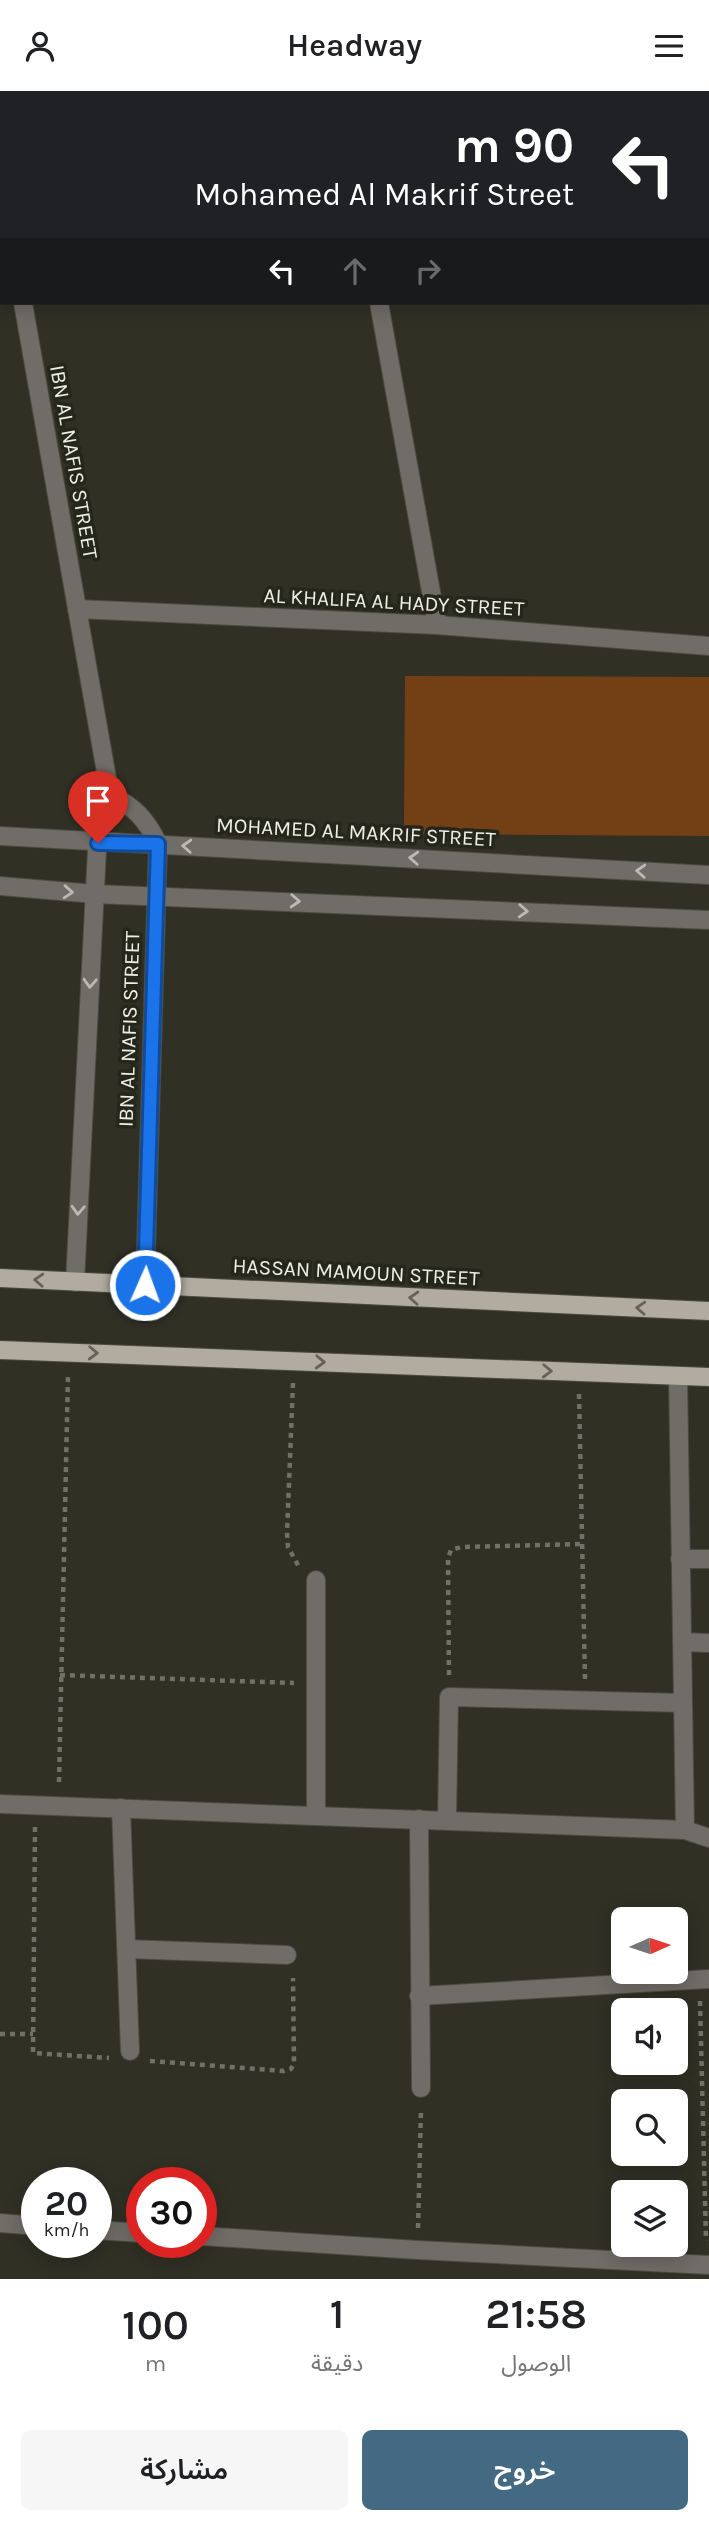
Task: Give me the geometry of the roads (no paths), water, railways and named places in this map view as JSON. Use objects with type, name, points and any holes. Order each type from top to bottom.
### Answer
[{"type":"main road","name":"HASSAN MAMOUN STREET","points":[[0,1278],[709,1311]]},
{"type":"main road","points":[[0,1350],[709,1377]]},
{"type":"street","name":"IBN AL NAFIS STREET","points":[[23,305],[110,795],[101,818],[98,843],[75,1282]]},
{"type":"street","points":[[379,305],[437,625]]},
{"type":"street","name":"AL KHALIFA AL HADY STREET","points":[[77,608],[437,625],[709,646]]},
{"type":"street","points":[[110,795],[126,802],[140,814],[158,844]]},
{"type":"street","name":"MOHAMED AL MAKRIF STREET","points":[[0,836],[709,875]]},
{"type":"street","name":"IBN AL NAFIS STREET","points":[[145,1285],[158,844]]},
{"type":"street","points":[[0,887],[95,894],[709,920]]},
{"type":"street","points":[[678,1376],[685,1830]]},
{"type":"street","points":[[680,1559],[709,1559]]},
{"type":"street","points":[[316,1580],[316,1815]]},
{"type":"street","points":[[682,1642],[709,1643]]},
{"type":"street","points":[[447,1820],[449,1697],[683,1703]]},
{"type":"street","points":[[0,1804],[685,1830],[709,1838]]},
{"type":"street","points":[[121,1808],[134,2055]]},
{"type":"street","points":[[419,1819],[421,2088]]},
{"type":"street","points":[[127,1949],[287,1955]]},
{"type":"street","points":[[419,1996],[704,1979]]},
{"type":"street","points":[[0,2223],[21,2225]]},
{"type":"street","points":[[217,2238],[708,2265]]}]
